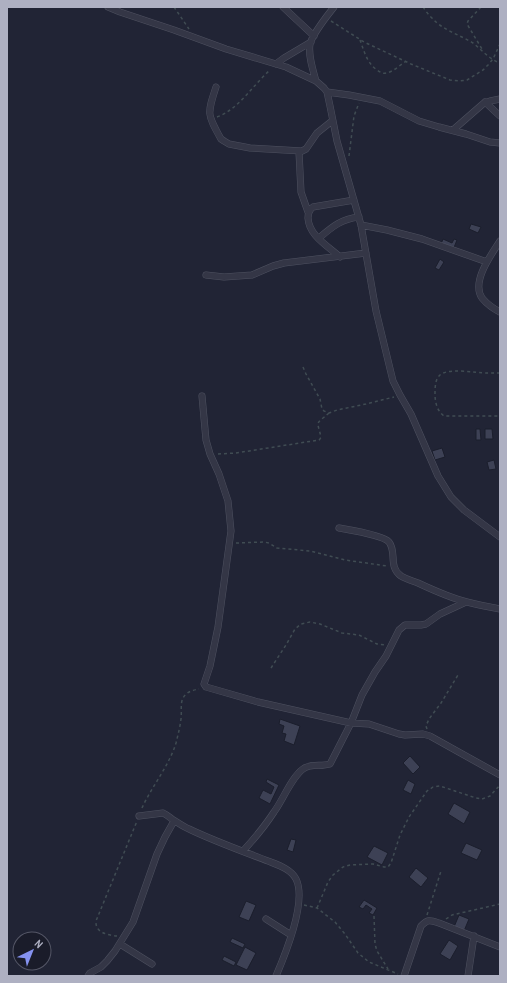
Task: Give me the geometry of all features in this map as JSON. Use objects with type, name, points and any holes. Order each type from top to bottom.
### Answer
[{"type":"street","points":[[108,7],[286,67],[316,81],[327,92],[337,142],[361,225],[376,311],[393,381],[411,414],[438,476],[451,497],[464,510],[500,537]]},
{"type":"street","points":[[283,7],[314,36]]},
{"type":"street","points":[[316,81],[312,68],[310,49],[311,42],[334,7]]},
{"type":"street","points":[[276,64],[311,42]]},
{"type":"street","points":[[216,87],[209,108],[210,119],[221,139],[229,144],[250,148],[299,152],[306,148],[317,133],[332,121]]},
{"type":"street","points":[[327,92],[380,101],[419,121],[490,142],[500,143]]},
{"type":"street","points":[[453,130],[485,102],[500,99]]},
{"type":"street","points":[[485,102],[500,116]]},
{"type":"street","points":[[299,152],[301,192],[308,212],[310,226],[318,238],[340,256]]},
{"type":"street","points":[[308,212],[313,207],[354,200]]},
{"type":"street","points":[[318,238],[338,223],[350,218],[359,217]]},
{"type":"street","points":[[361,225],[422,239],[487,262]]},
{"type":"street","points":[[500,241],[482,271],[479,290],[482,299],[500,312]]},
{"type":"street","points":[[206,275],[224,277],[252,275],[284,263],[366,253]]},
{"type":"street","points":[[202,396],[204,427],[210,454],[219,474],[228,501],[231,531],[218,627],[210,666],[204,684],[206,687],[258,702],[351,723],[369,724],[399,734],[423,734],[430,736],[500,775]]},
{"type":"street","points":[[339,528],[378,536],[390,543],[394,566],[401,576],[466,602],[500,609]]},
{"type":"street","points":[[243,851],[274,812],[295,777],[303,769],[308,766],[330,764],[351,723],[362,695],[386,656],[399,630],[406,625],[426,624],[440,614],[466,602]]},
{"type":"street","points":[[139,816],[163,813],[174,821],[195,832],[279,865],[296,878],[298,888],[298,904],[291,934],[276,976]]},
{"type":"street","points":[[88,976],[104,964],[120,944],[133,922],[157,854],[174,821]]},
{"type":"street","points":[[266,919],[291,934]]},
{"type":"street","points":[[402,975],[421,926],[426,921],[430,920],[439,923],[500,947]]},
{"type":"street","points":[[468,976],[474,936]]},
{"type":"street","points":[[120,944],[152,964]]},
{"type":"path","points":[[174,7],[194,37]]},
{"type":"path","points":[[424,7],[433,20],[465,38],[500,63]]},
{"type":"path","points":[[481,7],[468,20],[467,24],[483,52]]},
{"type":"path","points":[[326,18],[360,40],[406,62],[450,80],[468,80],[483,70],[493,59],[500,44]]},
{"type":"path","points":[[360,40],[366,58],[370,64],[381,73],[391,71],[406,62]]},
{"type":"path","points":[[210,119],[224,114],[240,102],[276,64]]},
{"type":"path","points":[[345,167],[351,146],[356,108],[363,97]]},
{"type":"path","points":[[303,367],[320,399],[322,409],[324,412],[329,413]]},
{"type":"path","points":[[500,373],[456,371],[443,373],[437,378],[435,390],[437,408],[444,416],[500,416]]},
{"type":"path","points":[[210,454],[236,453],[319,440],[321,437],[317,424],[329,413],[400,396]]},
{"type":"path","points":[[228,545],[248,542],[264,542],[278,548],[310,551],[344,560],[394,566]]},
{"type":"path","points":[[271,668],[295,629],[301,624],[310,622],[342,632],[359,635],[377,644],[391,645]]},
{"type":"path","points":[[430,736],[426,726],[458,675]]},
{"type":"path","points":[[318,908],[330,879],[342,868],[350,865],[373,864],[388,867],[391,863],[400,835],[409,817],[427,791],[433,787],[440,786],[482,799],[490,796],[500,785]]},
{"type":"path","points":[[426,921],[441,871]]},
{"type":"path","points":[[298,904],[318,908],[335,922],[358,953],[369,962],[402,975]]},
{"type":"path","points":[[439,923],[452,915],[500,904]]},
{"type":"path","points":[[374,916],[375,944],[388,969]]},
{"type":"building","points":[[471,224],[481,227],[478,233],[469,229]]},
{"type":"building","points":[[443,239],[452,243],[454,239],[457,240],[453,250],[441,244]]},
{"type":"building","points":[[440,259],[444,262],[439,270],[435,268]]},
{"type":"building","points":[[476,429],[480,429],[481,440],[476,440]]},
{"type":"building","points":[[485,429],[492,429],[493,439],[485,439]]},
{"type":"building","points":[[442,448],[445,457],[435,460],[432,451]]},
{"type":"building","points":[[494,460],[496,469],[489,470],[487,462]]},
{"type":"building","points":[[280,719],[300,726],[294,745],[284,741],[286,734],[282,733],[284,726],[279,724]]},
{"type":"building","points":[[410,756],[420,767],[413,774],[403,763]]},
{"type":"building","points":[[267,779],[279,785],[270,804],[259,798],[263,790],[271,794],[274,787],[266,782]]},
{"type":"building","points":[[408,780],[415,784],[411,794],[403,790]]},
{"type":"building","points":[[454,803],[470,812],[464,824],[448,814]]},
{"type":"building","points":[[291,839],[296,840],[293,852],[287,850]]},
{"type":"building","points":[[466,843],[482,850],[477,860],[461,853]]},
{"type":"building","points":[[374,846],[388,853],[382,865],[367,857]]},
{"type":"building","points":[[416,868],[428,878],[421,887],[409,877]]},
{"type":"building","points":[[364,900],[377,908],[373,915],[369,913],[372,909],[366,905],[363,909],[359,907]]},
{"type":"building","points":[[246,901],[256,905],[249,921],[239,917]]},
{"type":"building","points":[[459,915],[469,919],[464,931],[454,927]]},
{"type":"building","points":[[232,938],[245,944],[243,948],[230,942]]},
{"type":"building","points":[[449,940],[458,946],[450,960],[440,954]]},
{"type":"building","points":[[245,947],[256,953],[247,970],[236,965]]},
{"type":"building","points":[[224,956],[236,962],[234,966],[222,960]]}]
